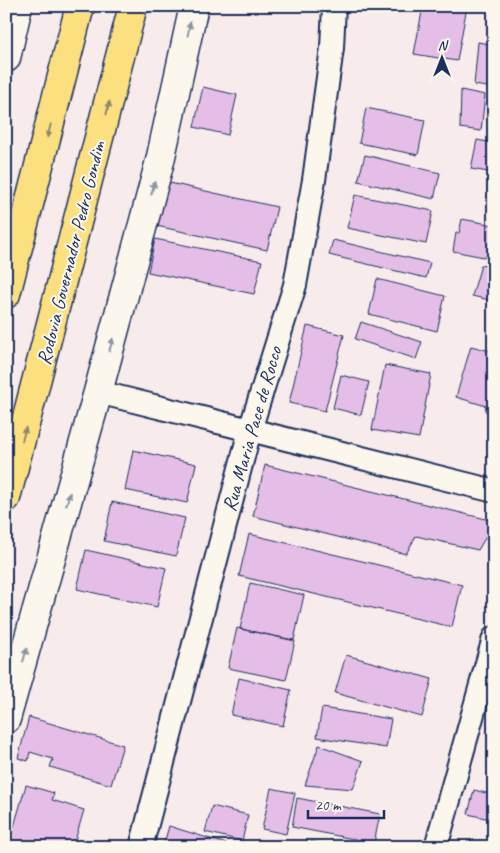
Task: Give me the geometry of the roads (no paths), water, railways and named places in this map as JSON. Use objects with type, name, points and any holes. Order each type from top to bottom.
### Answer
[{"type":"highway","points":[[6,294],[80,6]]},
{"type":"highway","name":"Rodovia Governador Pedro Gondim","points":[[6,498],[133,6]]},
{"type":"street","points":[[6,58],[18,6]]},
{"type":"street","points":[[6,719],[98,392],[160,161],[194,6]]},
{"type":"street","name":"Rua Maria Pace de Rocco","points":[[141,847],[250,430],[295,285],[318,152],[332,48],[334,6]]},
{"type":"street","points":[[98,392],[494,491]]},
{"type":"street","points":[[436,847],[494,638]]}]
